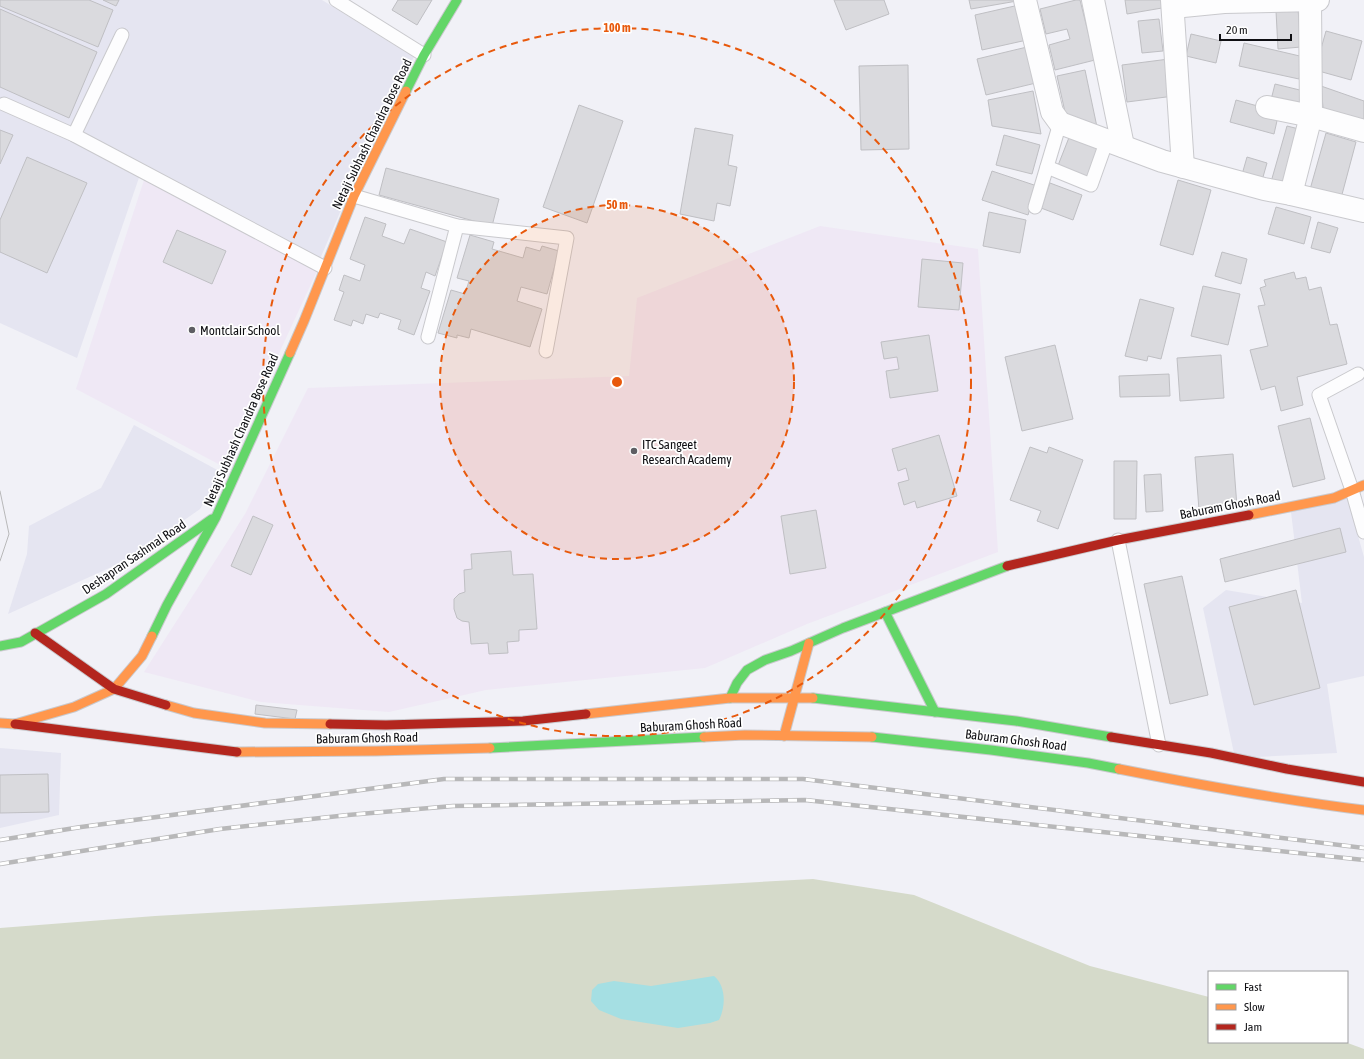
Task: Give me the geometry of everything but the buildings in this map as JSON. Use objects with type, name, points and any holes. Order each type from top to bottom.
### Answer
[{"type":"main road","name":"Netaji Subhash Chandra Bose Road","points":[[114,689],[142,656],[167,605],[216,517],[304,321],[354,196],[424,55],[457,0]]},
{"type":"main road","name":"Baburam Ghosh Road","points":[[730,698],[737,683],[747,670],[765,660],[1001,567],[1118,540],[1334,498],[1364,485]]},
{"type":"main road","name":"Deshapran Sashmal Road","points":[[0,646],[21,642],[34,633],[106,594],[216,517]]},
{"type":"main road","points":[[885,612],[935,712]]},
{"type":"main road","name":"Baburam Ghosh Road","points":[[34,633],[114,689],[194,713],[264,723],[386,725],[583,719],[730,698],[820,698],[1016,721],[1211,753],[1287,769],[1364,782]]},
{"type":"main road","points":[[784,736],[809,643]]},
{"type":"main road","points":[[0,723],[15,724],[74,707],[114,689]]},
{"type":"main road","name":"Baburam Ghosh Road","points":[[15,724],[234,752],[376,751],[584,740],[701,737],[877,737],[1088,763],[1203,786],[1298,802],[1364,810]]},
{"type":"street","points":[[1026,0],[1052,112],[1060,122],[1162,161],[1264,189],[1364,211]]},
{"type":"street","points":[[1093,0],[1115,143]]},
{"type":"street","points":[[1183,167],[1173,3],[1314,0],[1312,116],[1291,194]]},
{"type":"street","points":[[1268,107],[1312,116],[1364,131]]},
{"type":"lane","points":[[336,0],[424,55]]},
{"type":"lane","points":[[74,135],[122,35]]},
{"type":"lane","points":[[4,104],[74,135],[325,268]]},
{"type":"lane","points":[[1035,207],[1060,122]]},
{"type":"lane","points":[[1047,167],[1090,185],[1115,143]]},
{"type":"lane","points":[[354,196],[457,226],[567,238],[546,351]]},
{"type":"lane","points":[[428,337],[457,226]]},
{"type":"lane","points":[[1358,374],[1319,395],[1352,490],[1364,532]]},
{"type":"lane","points":[[1118,540],[1159,745]]},
{"type":"shaded area","points":[[0,0],[322,0],[414,57],[381,117],[320,259],[143,166],[77,358],[0,323]]},
{"type":"shaded area","name":"Montclair School","points":[[144,180],[317,271],[226,468],[76,389]]},
{"type":"shaded area","name":"ITC Sangeet Research Academy","points":[[820,226],[978,249],[998,552],[807,624],[705,668],[486,690],[389,712],[261,702],[144,672],[245,514],[308,388],[629,376],[637,298]]},
{"type":"shaded area","points":[[134,425],[221,472],[200,509],[129,559],[8,614],[27,554],[29,526],[101,488]]},
{"type":"shaded area","points":[[1347,497],[1364,557],[1364,676],[1327,684],[1337,753],[1235,758],[1203,608],[1226,590],[1302,603],[1291,512]]},
{"type":"shaded area","points":[[0,748],[61,753],[59,815],[0,828]]},
{"type":"green space","points":[[813,879],[914,895],[1090,966],[1208,997],[1208,1043],[1348,1043],[1364,1049],[1364,1059],[0,1059],[0,928],[155,916]]},
{"type":"water","points":[[714,976],[721,985],[724,1003],[719,1020],[710,1023],[678,1028],[621,1019],[599,1010],[591,1001],[592,990],[598,984],[614,981],[651,986]]},
{"type":"tram line","points":[[0,491],[9,534],[0,561]]},
{"type":"railway","points":[[0,840],[81,827],[444,779],[803,779],[1364,848]]},
{"type":"railway","points":[[0,864],[220,829],[348,815],[453,806],[805,800],[1364,860]]},
{"type":"traffic: fast","points":[[406,91],[424,55],[457,0]]},
{"type":"traffic: fast","points":[[152,636],[167,605],[216,517],[290,353]]},
{"type":"traffic: fast","points":[[0,646],[21,642],[106,594],[212,519]]},
{"type":"traffic: fast","points":[[730,698],[737,683],[747,670],[765,660],[791,651],[843,628],[1007,566]]},
{"type":"traffic: fast","points":[[885,612],[935,712]]},
{"type":"traffic: fast","points":[[813,698],[1016,721],[1111,737]]},
{"type":"traffic: fast","points":[[490,748],[704,737]]},
{"type":"traffic: fast","points":[[872,737],[991,750],[1088,763],[1119,769]]},
{"type":"traffic: slow","points":[[290,353],[354,196],[406,91]]},
{"type":"traffic: slow","points":[[1249,515],[1334,498],[1364,485]]},
{"type":"traffic: slow","points":[[0,723],[15,724],[74,707],[114,689],[142,656],[152,636]]},
{"type":"traffic: slow","points":[[784,736],[809,643]]},
{"type":"traffic: slow","points":[[586,714],[730,698],[813,698]]},
{"type":"traffic: slow","points":[[166,705],[194,713],[265,723],[330,724]]},
{"type":"traffic: slow","points":[[704,737],[745,735],[872,737]]},
{"type":"traffic: slow","points":[[237,752],[490,748]]},
{"type":"traffic: slow","points":[[1119,769],[1241,792],[1364,810]]},
{"type":"traffic: jam","points":[[1007,566],[1118,540],[1249,515]]},
{"type":"traffic: jam","points":[[35,633],[114,689],[166,705]]},
{"type":"traffic: jam","points":[[330,724],[386,725],[523,721],[586,714]]},
{"type":"traffic: jam","points":[[15,724],[237,752]]},
{"type":"traffic: jam","points":[[1111,737],[1211,753],[1287,769],[1364,782]]},
{"type":"place","name":"Montclair School","points":[[192,330]]},
{"type":"place","name":"ITC Sangeet Research Academy","points":[[634,451]]}]
